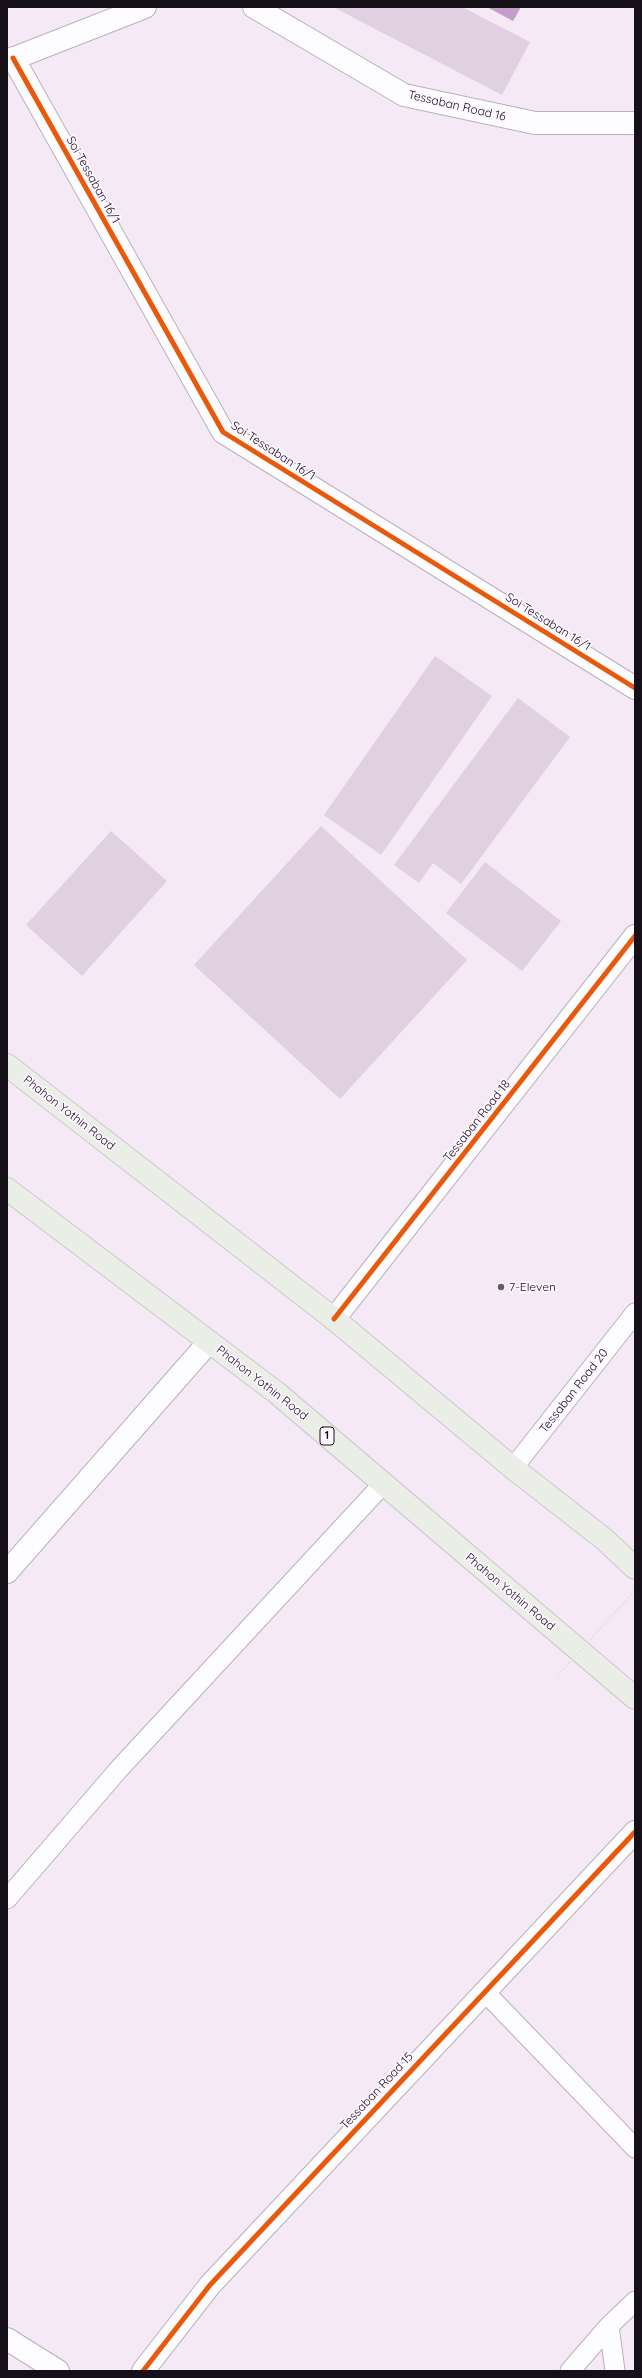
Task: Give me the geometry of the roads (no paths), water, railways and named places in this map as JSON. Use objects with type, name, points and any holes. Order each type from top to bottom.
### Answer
[{"type":"main road","name":"Phahon Yothin Road","points":[[7,1065],[334,1319],[513,1468],[604,1539],[635,1568]]},
{"type":"main road","name":"Phahon Yothin Road","points":[[7,1189],[276,1393],[635,1698]]},
{"type":"street","name":"Tessaban Road 16","points":[[254,7],[404,95],[535,123],[635,123]]},
{"type":"street","points":[[10,60],[133,9]]},
{"type":"street","name":"Soi Tessaban 16/1","points":[[10,60],[223,432],[635,688]]},
{"type":"street","name":"Tessaban Road 18","points":[[334,1319],[635,936]]},
{"type":"street","points":[[7,1572],[209,1342]]},
{"type":"street","name":"Tessaban Road 15","points":[[143,2371],[210,2285],[484,1991],[635,1832]]},
{"type":"street","points":[[7,2339],[58,2371]]},
{"type":"lane","name":"Tessaban Road 20","points":[[513,1468],[635,1313]]},
{"type":"lane","points":[[7,1900],[119,1769],[383,1484]]},
{"type":"lane","points":[[484,1991],[635,2148]]},
{"type":"lane","points":[[570,2371],[609,2326],[635,2301]]},
{"type":"lane","points":[[609,2326],[615,2371]]},
{"type":"place","name":"7-Eleven","points":[[501,1287]]}]
